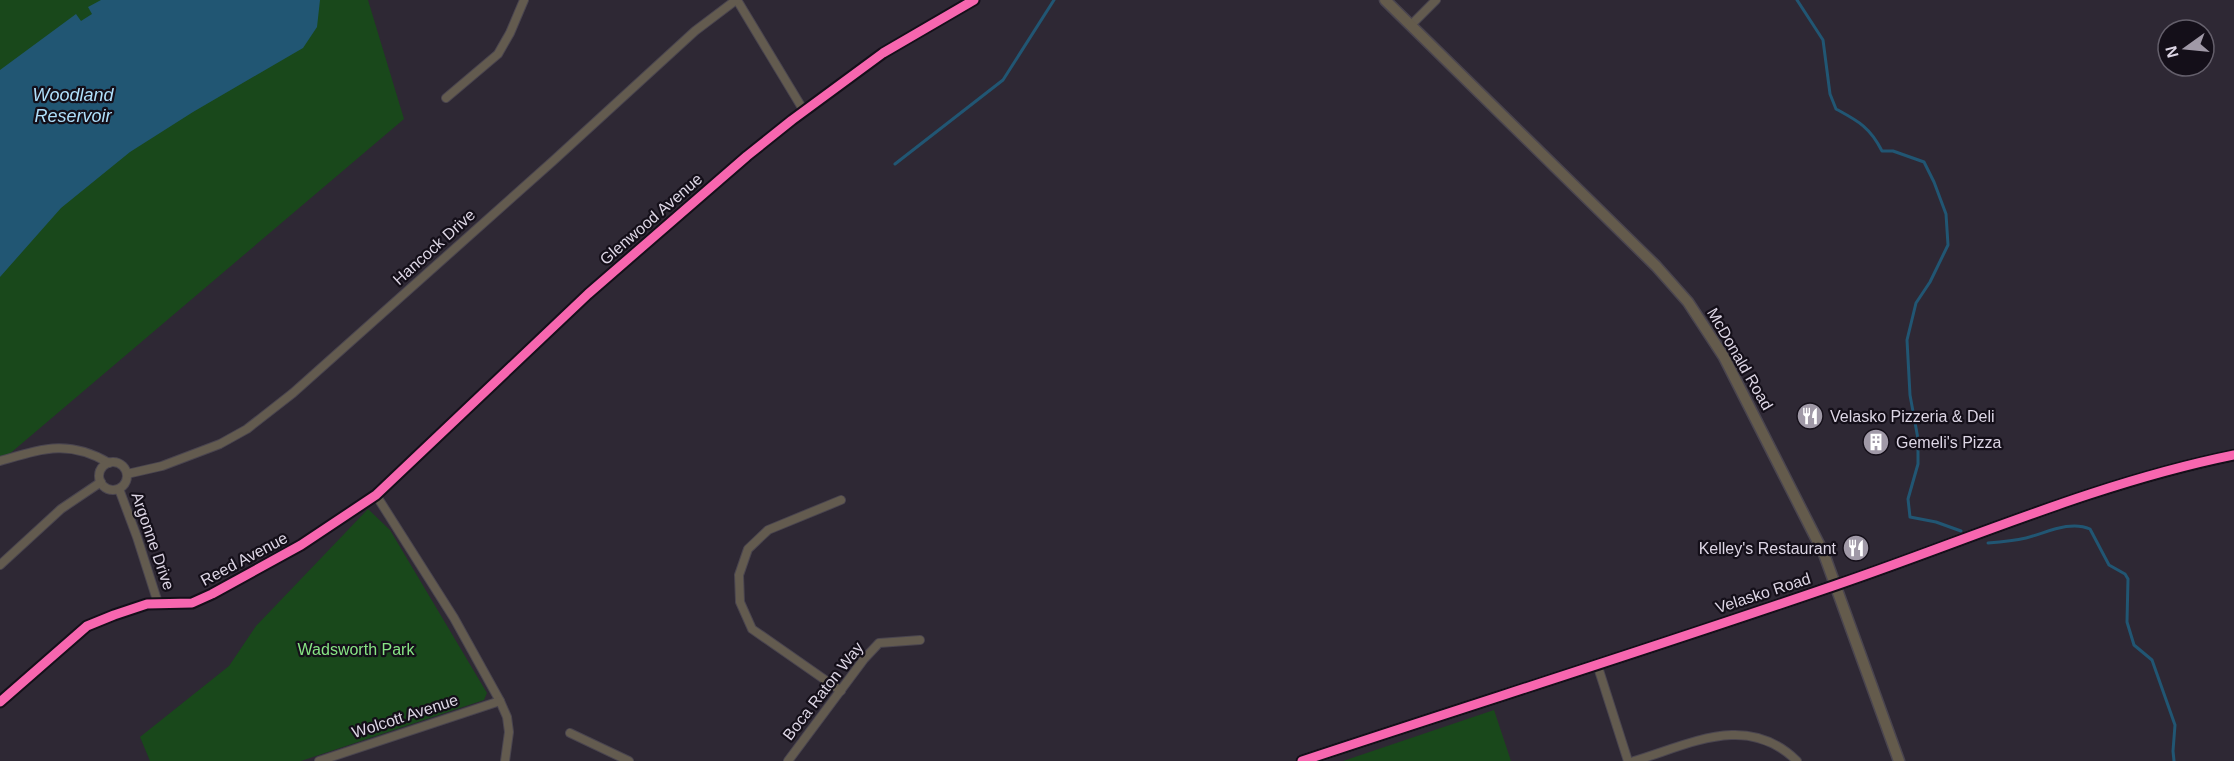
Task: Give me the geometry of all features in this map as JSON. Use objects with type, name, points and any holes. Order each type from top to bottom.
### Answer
[{"type":"street","points":[[446,98],[498,54],[524,0]]},
{"type":"street","points":[[736,0],[804,111]]},
{"type":"street","name":"Hancock Drive","points":[[128,474],[162,466],[220,444],[246,429],[310,377],[553,162],[695,31],[736,0]]},
{"type":"street","name":"Glenwood Avenue","points":[[375,495],[588,294],[747,156],[883,53],[974,0]]},
{"type":"street","name":"McDonald Road","points":[[1385,0],[1656,266],[1688,302],[1724,357],[1760,423],[1824,554],[1899,761]]},
{"type":"street","points":[[1411,25],[1436,0]]},
{"type":"street","points":[[0,461],[56,447],[76,450],[109,463],[121,464],[128,474],[126,483],[119,489],[106,489],[101,482],[99,473],[101,468],[109,463]]},
{"type":"street","name":"Velasko Road","points":[[1302,761],[1836,585],[2068,500],[2145,476],[2234,455]]},
{"type":"street","points":[[0,565],[61,509],[101,482]]},
{"type":"street","name":"Argonne Drive","points":[[119,489],[158,603]]},
{"type":"street","points":[[375,495],[454,618],[500,701],[507,717],[509,732],[505,761]]},
{"type":"street","name":"Reed Avenue","points":[[0,702],[87,627],[147,604],[192,603],[212,594],[301,545],[375,495]]},
{"type":"street","points":[[841,500],[768,530],[748,549],[739,575],[740,602],[752,629],[841,691]]},
{"type":"street","name":"Boca Raton Way","points":[[788,761],[864,659],[879,643],[920,640]]},
{"type":"street","points":[[1596,664],[1628,761]]},
{"type":"street","name":"Wolcott Avenue","points":[[319,761],[500,701]]},
{"type":"street","points":[[570,733],[629,761]]},
{"type":"street","points":[[1635,761],[1719,736],[1738,734],[1772,742],[1797,761]]},
{"type":"green space","points":[[0,0],[368,0],[404,119],[0,462]]},
{"type":"green space","name":"Wadsworth Park","points":[[368,509],[390,530],[487,693],[484,700],[301,761],[150,761],[140,737],[229,666],[256,626]]},
{"type":"green space","points":[[1494,710],[1511,761],[1343,761]]},
{"type":"water","name":"Woodland Reservoir","points":[[101,0],[320,0],[317,27],[303,48],[193,112],[130,152],[61,208],[0,277],[0,70],[76,14],[81,21],[92,14],[88,7]]},
{"type":"waterway","points":[[895,164],[1003,80],[1054,0]]},
{"type":"waterway","points":[[1797,0],[1823,40],[1830,94],[1836,109],[1863,126],[1873,136],[1882,151],[1893,151],[1924,162],[1946,214],[1948,245],[1930,282],[1916,303],[1907,340],[1910,395],[1918,439],[1918,464],[1908,499],[1910,517],[1936,522],[1961,531]]},
{"type":"waterway","points":[[1988,543],[2021,539],[2058,528],[2074,526],[2090,529],[2109,565],[2125,574],[2128,579],[2127,622],[2134,645],[2152,660],[2175,725],[2174,761]]},
{"type":"cycle path","points":[[0,702],[87,626],[147,604],[192,603],[212,594],[301,545],[376,495],[588,294],[747,156],[883,53],[974,0]]},
{"type":"cycle path","points":[[1302,761],[1770,608],[2082,497],[2132,481],[2234,455]]},
{"type":"place","name":"Velasko Pizzeria & Deli","points":[[1810,416]]},
{"type":"place","name":"Gemeli's Pizza","points":[[1876,442]]},
{"type":"place","name":"Kelley's Restaurant","points":[[1856,548]]}]
